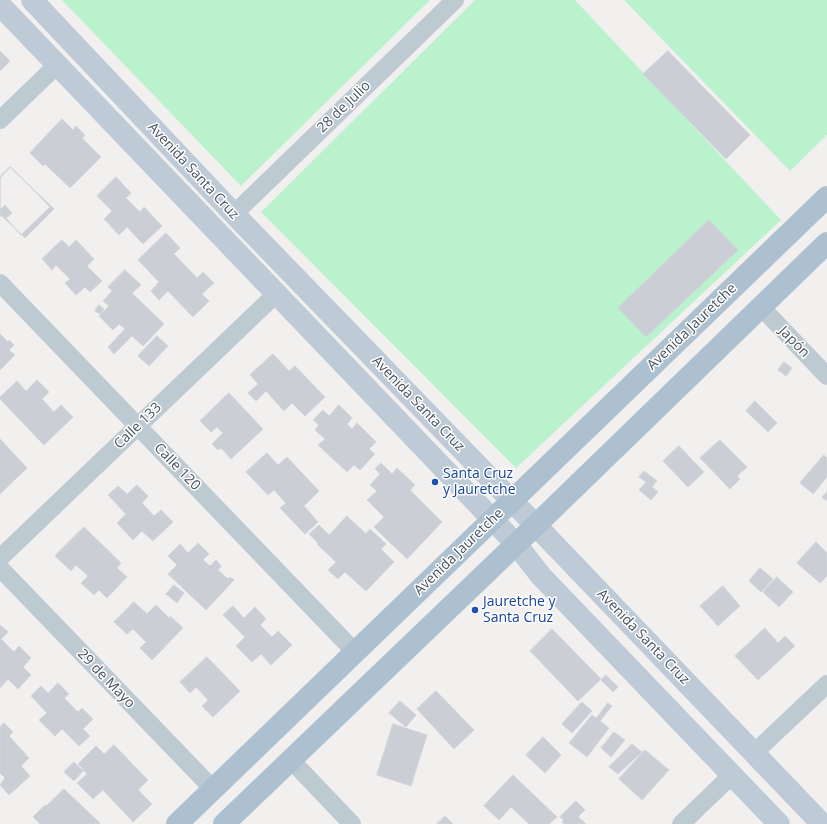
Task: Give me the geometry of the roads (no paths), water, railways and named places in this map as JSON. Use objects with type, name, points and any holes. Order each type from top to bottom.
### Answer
[{"type":"main road","name":"Avenida Santa Cruz","points":[[32,0],[234,214],[822,824]]},
{"type":"main road","name":"Avenida Santa Cruz","points":[[0,5],[516,544],[541,576],[779,824]]},
{"type":"main road","name":"Avenida Jauretche","points":[[177,824],[827,197]]},
{"type":"main road","points":[[224,824],[536,526],[827,243]]},
{"type":"street","name":"28 de Julio","points":[[234,214],[455,0]]},
{"type":"street","points":[[0,120],[58,65]]},
{"type":"street","name":"Calle 120","points":[[0,283],[355,652]]},
{"type":"street","name":"Calle 133","points":[[0,558],[276,294]]},
{"type":"street","name":"Japón","points":[[761,307],[827,376]]},
{"type":"street","name":"29 de Mayo","points":[[0,568],[213,789]]},
{"type":"street","points":[[754,753],[827,684]]},
{"type":"street","points":[[291,760],[352,824]]},
{"type":"street","points":[[681,824],[732,775]]},
{"type":"place","name":"Santa Cruz y Jauretche","points":[[435,482]]},
{"type":"place","name":"Jauretche y Santa Cruz","points":[[475,610]]}]
